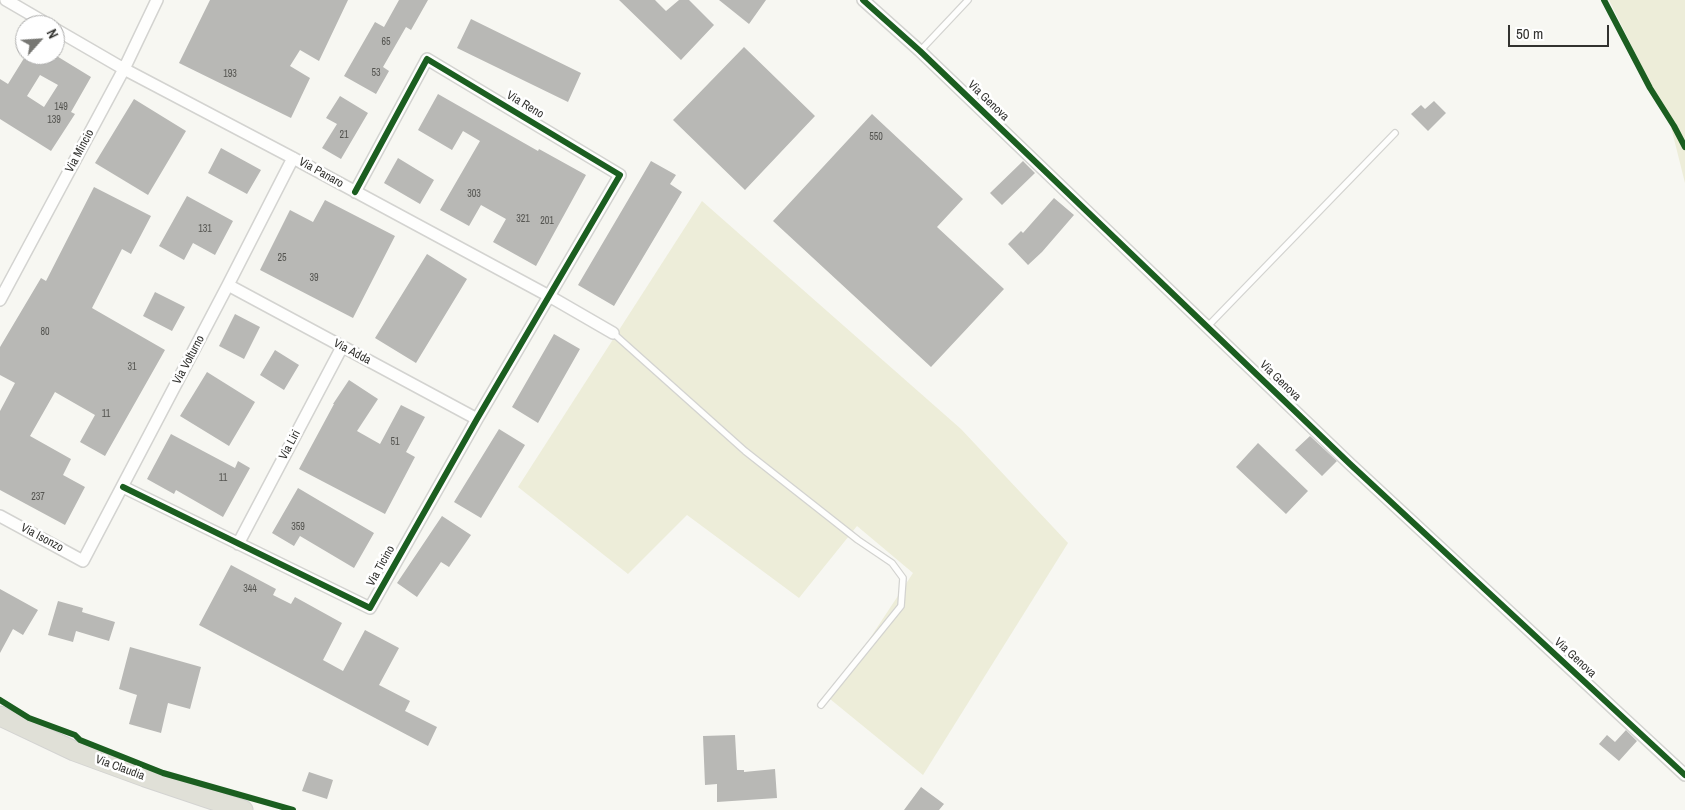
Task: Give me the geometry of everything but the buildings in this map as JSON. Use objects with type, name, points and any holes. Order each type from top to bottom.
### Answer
[{"type":"main road","name":"Via Claudia","points":[[0,716],[74,752],[243,810]]},
{"type":"street","points":[[6,0],[32,15]]},
{"type":"street","name":"Via Mincio","points":[[0,300],[124,69],[157,0]]},
{"type":"street","name":"Via Genova","points":[[863,0],[920,51],[1350,464],[1685,775]]},
{"type":"street","name":"Via Panaro","points":[[65,35],[124,69],[549,296],[613,333]]},
{"type":"street","name":"Via Reno","points":[[355,192],[427,60],[620,175],[549,296]]},
{"type":"street","name":"Via Volturno","points":[[84,561],[293,158]]},
{"type":"street","name":"Via Adda","points":[[228,285],[477,419]]},
{"type":"street","name":"Via Ticino","points":[[123,487],[370,608],[549,296]]},
{"type":"street","name":"Via Liri","points":[[238,544],[342,347]]},
{"type":"street","name":"Via Isonzo","points":[[0,516],[84,561]]},
{"type":"lane","points":[[920,51],[968,0]]},
{"type":"lane","points":[[1207,327],[1395,133]]},
{"type":"lane","points":[[613,333],[745,451],[858,540],[892,562],[903,578],[901,606],[821,705]]},
{"type":"green space","points":[[1609,0],[1685,0],[1685,183],[1670,123]]},
{"type":"green space","points":[[702,201],[961,429],[1068,543],[923,775],[830,699],[913,573],[857,526],[799,598],[687,515],[628,574],[518,487]]},
{"type":"cycle path","points":[[863,0],[920,51],[1350,464],[1685,775]]},
{"type":"cycle path","points":[[1604,0],[1650,88],[1685,147]]},
{"type":"cycle path","points":[[123,487],[370,608],[477,419],[620,175],[427,59],[355,192]]},
{"type":"cycle path","points":[[0,700],[29,718],[75,735],[80,740],[163,773],[293,810]]}]
